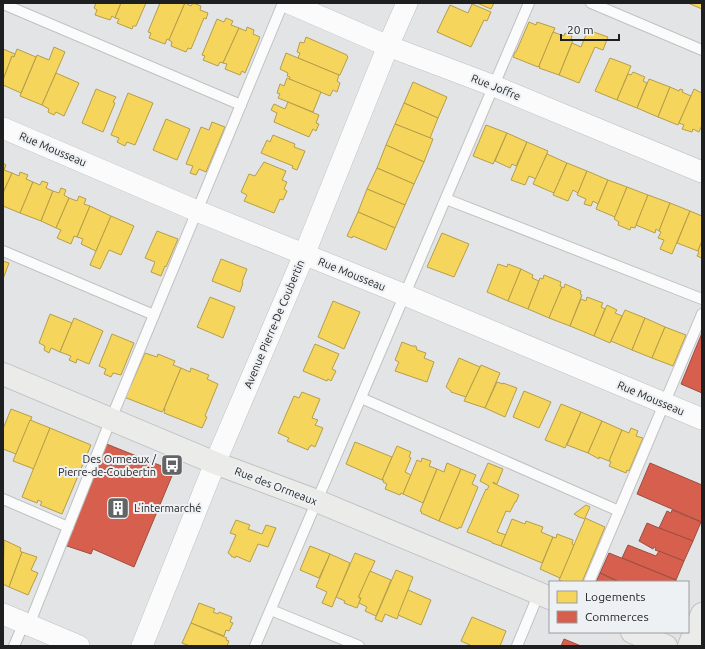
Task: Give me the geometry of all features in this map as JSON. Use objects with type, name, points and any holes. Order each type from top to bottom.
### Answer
[{"type":"street","name":"Rue Joffre","points":[[289,3],[388,46],[494,86],[702,172]]},
{"type":"street","name":"Avenue Pierre-De Coubertin","points":[[142,646],[215,463],[304,255],[406,3]]},
{"type":"street","name":"Rue Mousseau","points":[[3,128],[197,211],[405,295],[702,420]]},
{"type":"street","name":"Rue des Ormeaux","points":[[3,374],[215,463],[317,501],[544,596]]},
{"type":"street","points":[[3,614],[79,646]]},
{"type":"street","points":[[689,646],[702,614]]},
{"type":"street","points":[[634,633],[666,646]]},
{"type":"lane","points":[[14,646],[26,624],[68,527],[111,419],[283,3]]},
{"type":"lane","points":[[255,646],[529,3]]},
{"type":"lane","points":[[591,3],[702,50]]},
{"type":"lane","points":[[3,4],[241,105]]},
{"type":"lane","points":[[446,199],[702,300]]},
{"type":"lane","points":[[3,251],[154,315]]},
{"type":"lane","points":[[589,581],[702,314]]},
{"type":"lane","points":[[361,398],[619,511]]},
{"type":"lane","points":[[3,499],[68,527]]},
{"type":"lane","points":[[517,646],[544,596]]},
{"type":"lane","points":[[271,610],[359,646]]},
{"type":"building: Logements","points":[[96,3],[121,3],[115,18],[112,16],[110,20],[95,15],[97,10],[94,8]]},
{"type":"building: Logements","points":[[121,3],[146,3],[136,26],[133,26],[132,29],[117,23],[119,19],[115,18]]},
{"type":"building: Logements","points":[[160,3],[185,3],[169,40],[167,39],[165,44],[149,38],[151,33],[148,32]]},
{"type":"building: Logements","points":[[185,3],[191,6],[193,3],[201,6],[200,10],[208,13],[206,19],[204,18],[191,49],[188,48],[186,52],[171,46],[172,42],[169,40]]},
{"type":"building: Logements","points":[[477,3],[494,3],[491,9]]},
{"type":"building: Logements","points":[[688,3],[702,3],[702,9]]},
{"type":"building: Logements","points":[[472,4],[491,12],[487,21],[484,20],[471,47],[437,32],[450,5],[468,13]]},
{"type":"building: Logements","points":[[226,18],[233,21],[231,25],[239,28],[223,63],[220,62],[218,66],[203,60],[205,56],[202,55],[217,19],[224,22]]},
{"type":"building: Logements","points":[[529,22],[536,25],[537,22],[555,28],[538,67],[513,57]]},
{"type":"building: Logements","points":[[247,27],[254,30],[253,34],[260,37],[245,73],[242,71],[240,75],[225,69],[227,64],[223,63],[239,28],[246,31]]},
{"type":"building: Logements","points":[[588,30],[608,37],[603,50],[595,47],[579,83],[559,75],[572,43],[581,47]]},
{"type":"building: Logements","points":[[553,32],[564,36],[565,33],[572,36],[571,39],[573,40],[559,75],[539,68]]},
{"type":"building: Logements","points":[[306,37],[347,55],[348,57],[340,75],[298,58],[300,53],[297,52],[300,42],[304,43]]},
{"type":"building: Logements","points":[[54,47],[65,52],[42,105],[20,96],[37,55],[49,60]]},
{"type":"building: Logements","points":[[3,49],[15,54],[14,57],[12,56],[3,80]]},
{"type":"building: Logements","points":[[17,49],[36,57],[21,93],[3,85],[3,80],[12,56],[14,57]]},
{"type":"building: Logements","points":[[286,53],[339,75],[337,81],[340,83],[337,92],[333,90],[330,96],[289,79],[290,77],[287,76],[288,73],[280,69]]},
{"type":"building: Logements","points":[[610,58],[631,66],[617,100],[595,91]]},
{"type":"building: Logements","points":[[633,72],[645,77],[643,81],[647,83],[637,108],[617,100],[628,74],[631,75]]},
{"type":"building: Logements","points":[[56,73],[79,83],[64,116],[56,112],[54,115],[48,112],[49,109],[42,105]]},
{"type":"building: Logements","points":[[287,78],[321,92],[313,112],[278,98],[280,94],[277,93],[280,84],[284,86]]},
{"type":"building: Logements","points":[[649,79],[670,87],[658,117],[637,108]]},
{"type":"building: Logements","points":[[413,82],[447,97],[438,118],[404,103]]},
{"type":"building: Logements","points":[[670,87],[679,91],[680,89],[683,90],[682,92],[691,96],[678,125],[658,117]]},
{"type":"building: Logements","points":[[96,89],[116,97],[103,132],[82,123]]},
{"type":"building: Logements","points":[[694,89],[702,93],[702,125],[699,132],[693,129],[692,132],[682,129],[684,125],[679,123]]},
{"type":"building: Logements","points":[[128,93],[153,103],[135,145],[127,142],[125,146],[117,142],[119,138],[111,135]]},
{"type":"building: Logements","points":[[288,102],[319,115],[316,123],[319,124],[316,131],[313,129],[309,137],[274,122],[277,113],[271,110],[274,104],[285,109]]},
{"type":"building: Logements","points":[[404,103],[438,118],[430,138],[395,124]]},
{"type":"building: Logements","points":[[166,119],[190,129],[177,160],[153,150]]},
{"type":"building: Logements","points":[[212,122],[225,127],[206,172],[199,169],[196,175],[190,173],[193,166],[186,164],[201,127],[209,130]]},
{"type":"building: Logements","points":[[395,124],[433,139],[424,162],[386,145]]},
{"type":"building: Logements","points":[[486,125],[507,133],[493,164],[473,156]]},
{"type":"building: Logements","points":[[507,133],[527,142],[516,166],[512,164],[510,168],[495,161]]},
{"type":"building: Logements","points":[[273,135],[295,144],[294,147],[305,151],[297,170],[292,168],[293,166],[261,153],[267,140],[270,142]]},
{"type":"building: Logements","points":[[527,142],[548,151],[536,179],[529,176],[525,185],[511,180]]},
{"type":"building: Logements","points":[[386,145],[424,162],[414,184],[377,168]]},
{"type":"building: Logements","points":[[547,154],[567,163],[554,193],[533,184]]},
{"type":"building: Logements","points":[[264,162],[286,171],[282,180],[287,182],[284,189],[287,191],[283,200],[280,199],[274,213],[244,201],[247,195],[241,192],[249,174],[255,176]]},
{"type":"building: Logements","points":[[3,163],[6,165],[4,170],[12,173],[3,193]]},
{"type":"building: Logements","points":[[567,163],[587,171],[578,193],[573,190],[568,201],[553,195]]},
{"type":"building: Logements","points":[[377,168],[414,184],[405,205],[367,189]]},
{"type":"building: Logements","points":[[587,171],[608,180],[598,204],[593,201],[591,206],[584,204],[586,199],[577,195]]},
{"type":"building: Logements","points":[[20,172],[28,175],[26,179],[33,182],[20,213],[3,206],[3,193],[12,173],[19,176]]},
{"type":"building: Logements","points":[[608,180],[627,187],[615,217],[596,209]]},
{"type":"building: Logements","points":[[42,181],[48,183],[46,188],[53,191],[41,221],[20,213],[33,182],[40,185]]},
{"type":"building: Logements","points":[[627,187],[648,195],[635,228],[631,227],[630,230],[618,225],[619,222],[614,219]]},
{"type":"building: Logements","points":[[61,188],[66,190],[64,195],[69,198],[56,228],[41,221],[53,191],[59,193]]},
{"type":"building: Logements","points":[[367,189],[405,205],[395,228],[358,212]]},
{"type":"building: Logements","points":[[648,195],[670,203],[659,231],[656,229],[655,233],[636,225]]},
{"type":"building: Logements","points":[[79,196],[86,199],[84,204],[90,206],[77,237],[74,236],[71,244],[57,238],[61,230],[56,228],[69,198],[77,201]]},
{"type":"building: Logements","points":[[670,203],[690,211],[672,254],[660,249],[664,240],[658,238],[661,232],[659,231]]},
{"type":"building: Logements","points":[[90,206],[111,216],[96,251],[81,244],[83,239],[77,237]]},
{"type":"building: Logements","points":[[690,211],[702,216],[702,241],[698,251],[677,243]]},
{"type":"building: Logements","points":[[358,212],[395,228],[386,250],[353,236],[352,238],[347,236]]},
{"type":"building: Logements","points":[[111,216],[134,226],[121,255],[109,250],[100,269],[90,265]]},
{"type":"building: Logements","points":[[157,231],[178,239],[161,276],[151,272],[155,262],[145,258]]},
{"type":"building: Logements","points":[[442,233],[469,244],[454,277],[427,267]]},
{"type":"building: Logements","points":[[702,241],[702,258],[697,256]]},
{"type":"building: Logements","points":[[221,259],[247,269],[240,292],[212,281]]},
{"type":"building: Logements","points":[[3,261],[9,263],[3,279]]},
{"type":"building: Logements","points":[[498,264],[507,267],[508,264],[521,269],[508,301],[487,292]]},
{"type":"building: Logements","points":[[521,269],[533,275],[532,278],[539,281],[528,309],[508,301]]},
{"type":"building: Logements","points":[[544,275],[561,282],[560,286],[562,287],[549,318],[528,309],[540,278],[543,279]]},
{"type":"building: Logements","points":[[565,284],[581,291],[580,294],[582,295],[570,326],[549,318],[562,287],[564,288]]},
{"type":"building: Logements","points":[[210,297],[235,307],[223,338],[197,327]]},
{"type":"building: Logements","points":[[587,297],[603,303],[601,307],[605,309],[594,336],[570,326],[581,299],[586,301]]},
{"type":"building: Logements","points":[[333,301],[360,312],[344,349],[318,337]]},
{"type":"building: Logements","points":[[607,305],[617,310],[615,313],[622,316],[610,343],[594,336]]},
{"type":"building: Logements","points":[[625,310],[645,318],[632,350],[611,341]]},
{"type":"building: Logements","points":[[50,314],[72,323],[60,352],[51,348],[49,353],[44,350],[45,346],[39,343]]},
{"type":"building: Logements","points":[[74,318],[103,331],[89,364],[77,359],[76,363],[69,360],[71,356],[60,352]]},
{"type":"building: Logements","points":[[645,318],[665,327],[652,358],[632,350]]},
{"type":"building: Logements","points":[[665,327],[686,335],[673,366],[652,358]]},
{"type":"building: Logements","points":[[112,334],[134,343],[121,375],[113,373],[111,377],[104,374],[106,369],[99,366]]},
{"type":"building: Logements","points":[[402,342],[416,346],[417,350],[426,353],[424,358],[434,362],[427,382],[395,371],[399,362],[395,360]]},
{"type":"building: Logements","points":[[315,344],[339,354],[332,369],[336,371],[331,381],[328,379],[327,381],[303,371]]},
{"type":"building: Logements","points":[[145,353],[157,357],[158,354],[175,361],[173,365],[181,368],[162,412],[124,397]]},
{"type":"building: Logements","points":[[459,358],[480,367],[466,397],[451,392],[446,387]]},
{"type":"building: Logements","points":[[481,365],[500,373],[485,408],[464,401]]},
{"type":"building: Logements","points":[[181,368],[190,372],[191,368],[209,375],[207,379],[218,384],[205,416],[207,417],[202,428],[164,413],[164,409]]},
{"type":"building: Logements","points":[[497,382],[517,388],[505,417],[485,408]]},
{"type":"building: Logements","points":[[524,391],[551,402],[539,428],[513,417]]},
{"type":"building: Logements","points":[[302,392],[320,399],[312,418],[318,420],[315,425],[323,428],[315,447],[311,445],[308,450],[287,441],[289,438],[278,433],[294,396],[299,398]]},
{"type":"building: Logements","points":[[561,404],[581,412],[565,448],[545,440]]},
{"type":"building: Logements","points":[[11,409],[32,417],[16,454],[3,449],[3,429]]},
{"type":"building: Logements","points":[[581,412],[602,421],[588,453],[567,445]]},
{"type":"building: Logements","points":[[30,420],[50,428],[34,469],[13,461]]},
{"type":"building: Logements","points":[[602,421],[622,430],[609,461],[599,457],[599,459],[588,453]]},
{"type":"building: Logements","points":[[50,428],[91,445],[62,514],[40,505],[42,502],[38,500],[37,503],[22,497]]},
{"type":"building: Logements","points":[[631,428],[638,431],[636,436],[643,438],[629,471],[627,470],[626,473],[609,466],[611,462],[609,461],[622,430],[629,433]]},
{"type":"building: Logements","points":[[355,442],[392,457],[382,480],[346,464]]},
{"type":"building: Logements","points":[[397,446],[411,452],[409,457],[411,458],[405,472],[411,475],[403,494],[401,493],[400,495],[385,489],[387,484],[383,482],[384,480],[382,480]]},
{"type":"building: Logements","points":[[422,458],[431,461],[429,466],[437,469],[423,503],[403,494],[417,460],[421,462]]},
{"type":"building: Logements","points":[[447,463],[461,469],[439,521],[421,513],[422,512],[420,511],[437,469],[444,472]]},
{"type":"building: Logements","points":[[488,463],[503,469],[497,484],[493,483],[519,495],[510,512],[506,511],[497,532],[506,535],[501,546],[467,532],[486,489],[487,490],[489,486],[480,481]]},
{"type":"building: Logements","points":[[461,469],[476,475],[472,484],[478,487],[461,528],[459,527],[458,529],[439,521]]},
{"type":"building: Logements","points":[[586,505],[590,507],[585,518],[605,527],[582,581],[562,581],[559,580],[585,519],[574,514]]},
{"type":"building: Logements","points":[[512,519],[525,524],[526,521],[543,527],[541,532],[553,537],[542,563],[501,546]]},
{"type":"building: Logements","points":[[236,520],[250,525],[248,529],[262,534],[266,525],[276,528],[268,547],[258,544],[250,562],[236,556],[235,558],[228,553],[236,535],[230,533]]},
{"type":"building: Logements","points":[[557,534],[573,540],[572,544],[574,545],[560,578],[540,569],[553,537],[556,538]]},
{"type":"building: Logements","points":[[4,540],[21,548],[20,551],[22,552],[9,587],[3,584]]},
{"type":"building: Logements","points":[[310,546],[330,554],[319,578],[300,570]]},
{"type":"building: Logements","points":[[22,552],[37,557],[31,570],[38,573],[28,595],[9,587]]},
{"type":"building: Logements","points":[[355,553],[375,561],[359,596],[359,598],[361,598],[357,608],[344,603],[345,601],[336,597]]},
{"type":"building: Logements","points":[[330,554],[350,563],[332,607],[322,603],[327,592],[316,587]]},
{"type":"building: Logements","points":[[396,570],[413,577],[397,619],[385,614],[382,622],[375,619]]},
{"type":"building: Logements","points":[[370,571],[391,580],[376,616],[365,611],[367,607],[359,603],[361,598],[359,598],[359,596]]},
{"type":"building: Logements","points":[[408,590],[431,600],[421,625],[398,615]]},
{"type":"building: Logements","points":[[199,603],[215,609],[213,612],[218,614],[219,612],[232,617],[230,622],[233,623],[229,631],[226,630],[224,636],[191,623]]},
{"type":"building: Logements","points":[[472,617],[506,631],[500,646],[472,646],[461,641]]},
{"type":"building: Logements","points":[[191,623],[227,638],[226,640],[229,641],[227,646],[190,646],[182,643]]},
{"type":"building: Commerces","points":[[702,333],[702,393],[681,384]]},
{"type":"building: Commerces","name":"L'intermarché","points":[[104,443],[174,471],[134,567],[93,549],[91,554],[61,544]]},
{"type":"building: Commerces","points":[[650,463],[702,485],[702,522],[637,494]]},
{"type":"building: Commerces","points":[[672,510],[701,522],[693,541],[659,528],[667,511],[671,513]]},
{"type":"building: Commerces","points":[[647,523],[693,541],[684,561],[655,550],[656,548],[654,547],[653,549],[639,541]]},
{"type":"building: Commerces","points":[[628,545],[656,556],[659,551],[684,561],[676,580],[622,558]]},
{"type":"building: Commerces","points":[[609,553],[676,581],[618,581],[600,573]]},
{"type":"building: Commerces","points":[[600,573],[617,581],[596,581]]},
{"type":"building: Commerces","points":[[564,639],[581,646],[561,646]]},
{"type":"place","name":"Des Ormeaux / Pierre-de-Coubertin","points":[[172,465]]},
{"type":"place","name":"L'intermarché","points":[[118,508]]}]
